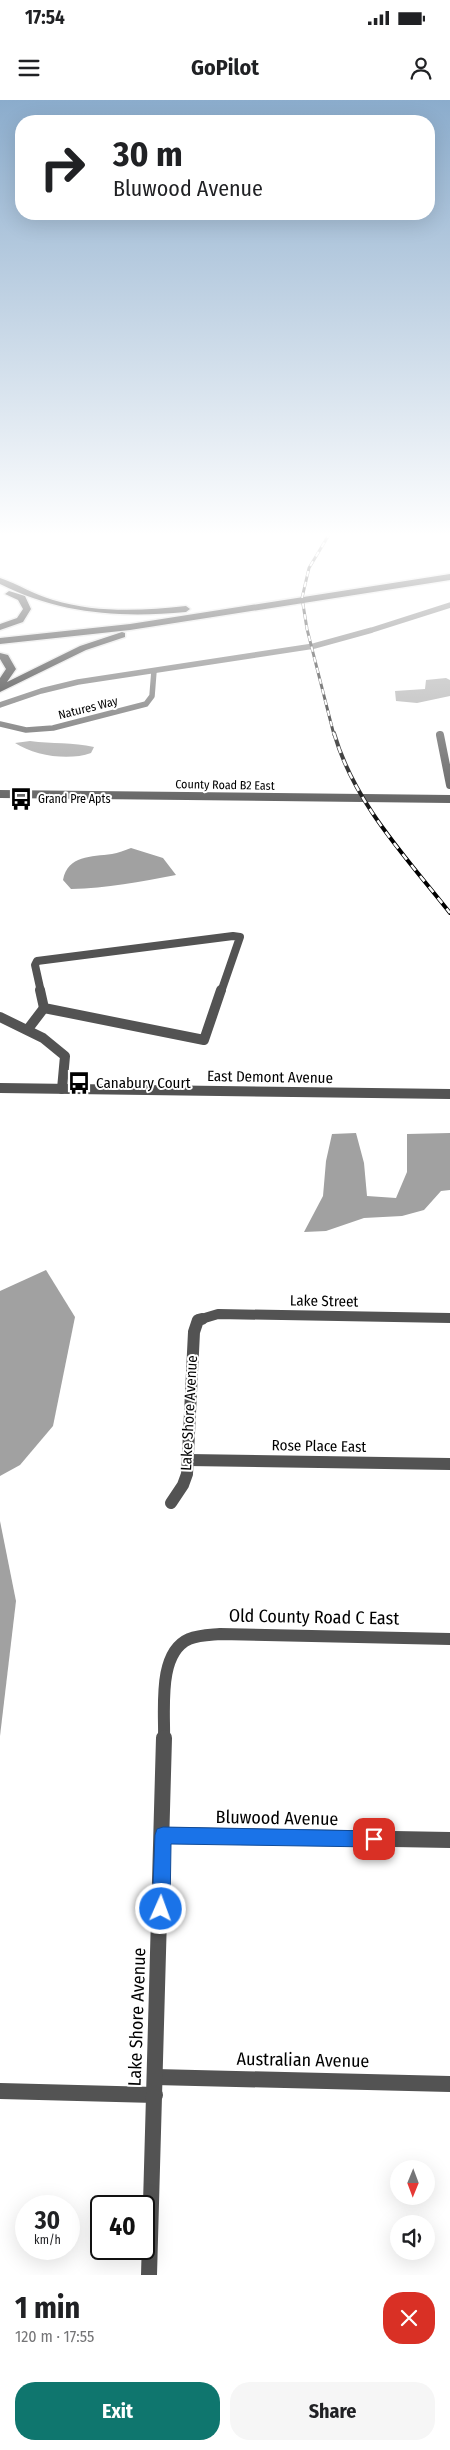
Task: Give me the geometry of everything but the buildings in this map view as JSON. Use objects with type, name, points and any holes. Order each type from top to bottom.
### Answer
[{"type":"highway","points":[[0,641],[60,634]]},
{"type":"highway","points":[[0,689],[83,648],[124,634]]},
{"type":"highway","points":[[0,656],[5,657],[11,669],[0,684]]},
{"type":"street","points":[[0,704],[45,689],[296,650],[360,634]]},
{"type":"street","name":"Natures Way","points":[[0,724],[26,730],[53,728],[146,704],[152,696],[154,671]]},
{"type":"street","points":[[440,735],[450,785]]},
{"type":"street","name":"County Road B2 East","points":[[0,794],[450,799]]},
{"type":"street","points":[[28,1029],[44,1008],[35,965],[37,961],[224,937],[240,937],[204,1040],[44,1008]]},
{"type":"street","points":[[0,1017],[28,1029],[57,1047],[66,1056],[62,1089]]},
{"type":"street","name":"East Demont Avenue","points":[[0,1088],[450,1094]]},
{"type":"street","name":"Lake Street","points":[[198,1320],[218,1314],[450,1318]]},
{"type":"street","name":"Lake Shore Avenue","points":[[172,1503],[183,1485],[188,1460],[194,1332],[198,1320]]},
{"type":"street","name":"Rose Place East","points":[[188,1460],[450,1464]]},
{"type":"street","name":"Old County Road C East","points":[[180,1644],[195,1636],[220,1634],[450,1640]]},
{"type":"street","name":"Lake Shore Avenue","points":[[149,2275],[163,1835],[165,1674],[171,1657],[180,1644]]},
{"type":"street","name":"Bluwood Avenue","points":[[163,1835],[450,1840]]},
{"type":"street","name":"Australian Avenue","points":[[155,2077],[450,2084]]},
{"type":"street","points":[[0,2091],[155,2095]]},
{"type":"shaded area","points":[[446,678],[450,680],[450,696],[417,703],[396,701],[395,691],[425,689],[426,680]]},
{"type":"shaded area","points":[[30,741],[94,747],[91,753],[63,757],[42,754],[15,743]]},
{"type":"shaded area","points":[[131,848],[163,858],[176,875],[111,886],[71,889],[63,880],[70,866],[75,862],[89,857],[114,854]]},
{"type":"shaded area","points":[[356,1133],[364,1163],[367,1196],[396,1198],[407,1172],[407,1134],[450,1133],[450,1190],[441,1191],[424,1210],[402,1216],[364,1218],[326,1231],[304,1232],[323,1196],[326,1161],[332,1134]]},
{"type":"shaded area","points":[[46,1270],[75,1317],[53,1426],[20,1465],[0,1476],[0,1291]]},
{"type":"shaded area","points":[[0,1521],[16,1601],[0,1736]]},
{"type":"railway","points":[[308,634],[334,735]]},
{"type":"railway","points":[[334,733],[354,783],[368,806],[399,850],[450,913]]},
{"type":"place","name":"Grand Pre Apts","points":[[21,799]]},
{"type":"place","name":"Canabury Court","points":[[79,1083]]},
{"type":"route","points":[[161,1909],[163,1835],[374,1839]]}]
